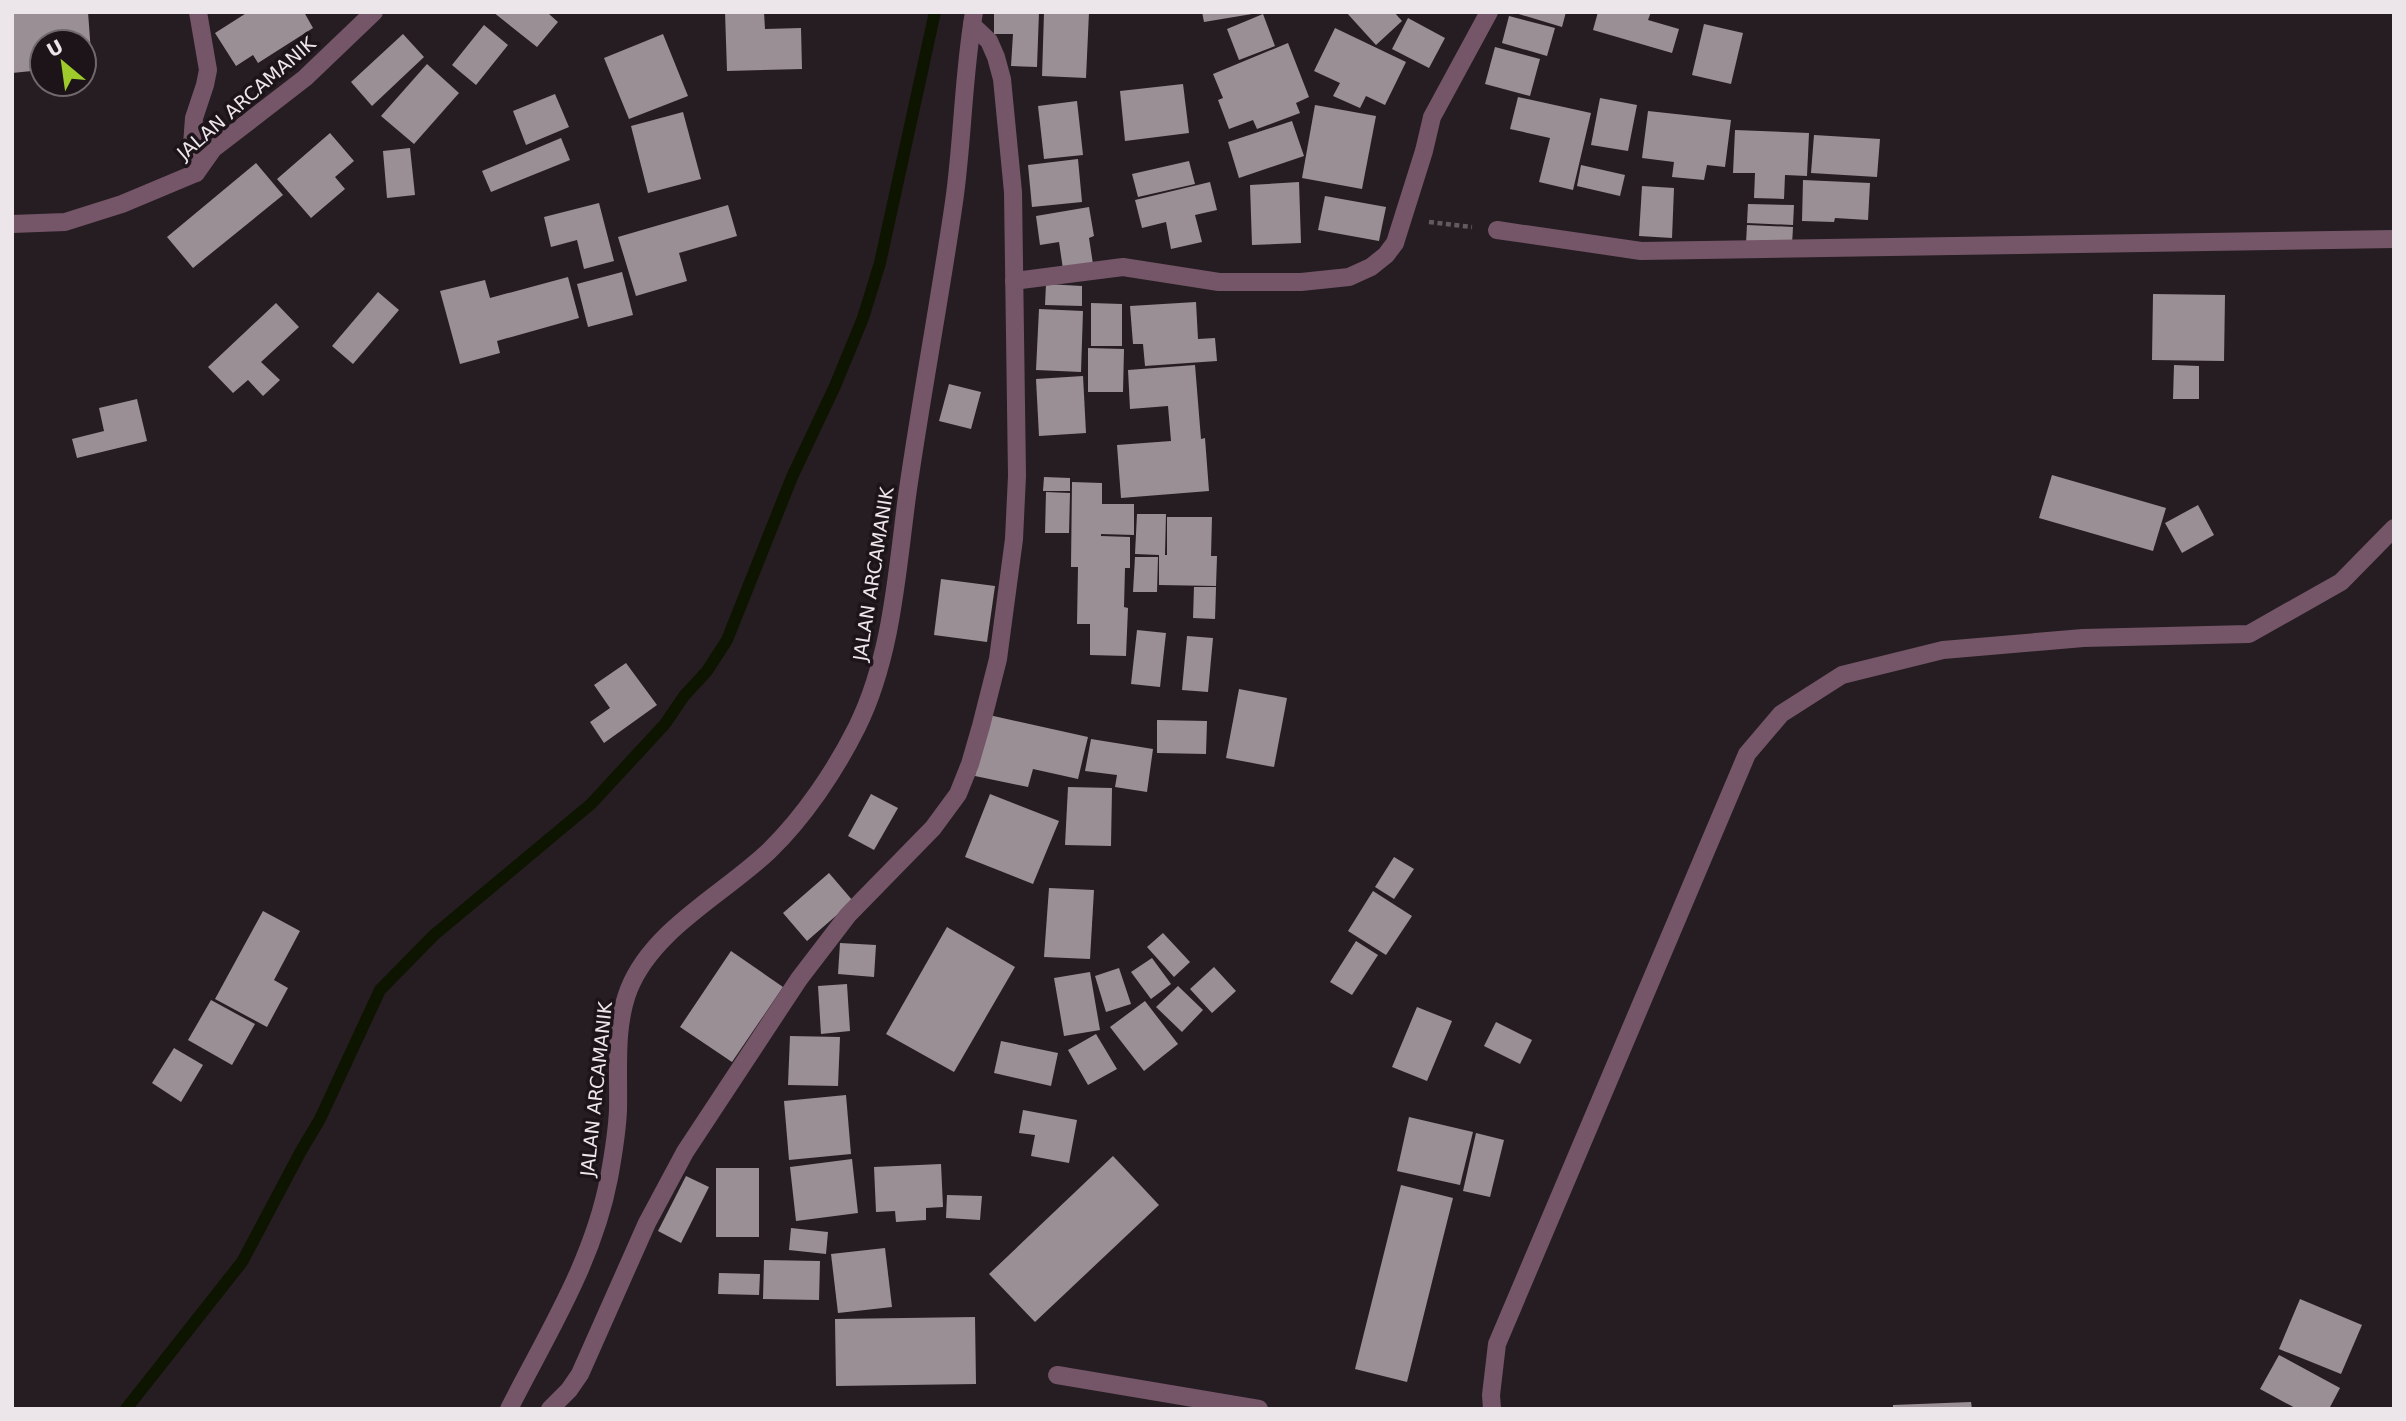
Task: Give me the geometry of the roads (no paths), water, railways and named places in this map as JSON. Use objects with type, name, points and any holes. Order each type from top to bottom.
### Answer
[{"type":"street","points":[[196,173],[192,145],[194,118],[208,69],[198,12]]},
{"type":"street","name":"JALAN ARCAMANIK","points":[[12,225],[65,222],[122,204],[196,173],[213,149],[305,78],[374,12]]},
{"type":"street","points":[[1014,281],[1124,267],[1219,282],[1301,282],[1349,277],[1371,267],[1386,256],[1395,243],[1432,117],[1489,12]]},
{"type":"street","points":[[550,1409],[580,1374],[647,1223],[685,1152],[799,979],[848,915],[933,828],[958,794],[981,726],[998,659],[1014,539],[1017,476],[1013,192],[1002,79],[989,41],[973,19]]},
{"type":"street","name":"JALAN ARCAMANIK","points":[[509,1409],[576,1280],[601,1210],[617,1116],[623,1009],[630,986],[647,957],[671,932],[770,850],[793,824],[838,761],[874,688],[892,610],[954,199],[973,19]]},
{"type":"street","points":[[1497,230],[1641,251],[2394,239]]},
{"type":"street","points":[[1492,1409],[1497,1345],[1747,754],[1781,714],[1842,675],[1943,650],[2082,638],[2249,634],[2342,582],[2394,528]]},
{"type":"street","points":[[1057,1375],[1259,1409]]},
{"type":"waterway","points":[[126,1409],[242,1262],[320,1119],[380,990],[434,935],[591,804],[665,724],[684,696],[707,671],[727,640],[792,477],[835,386],[863,318],[880,263],[935,12]]}]
